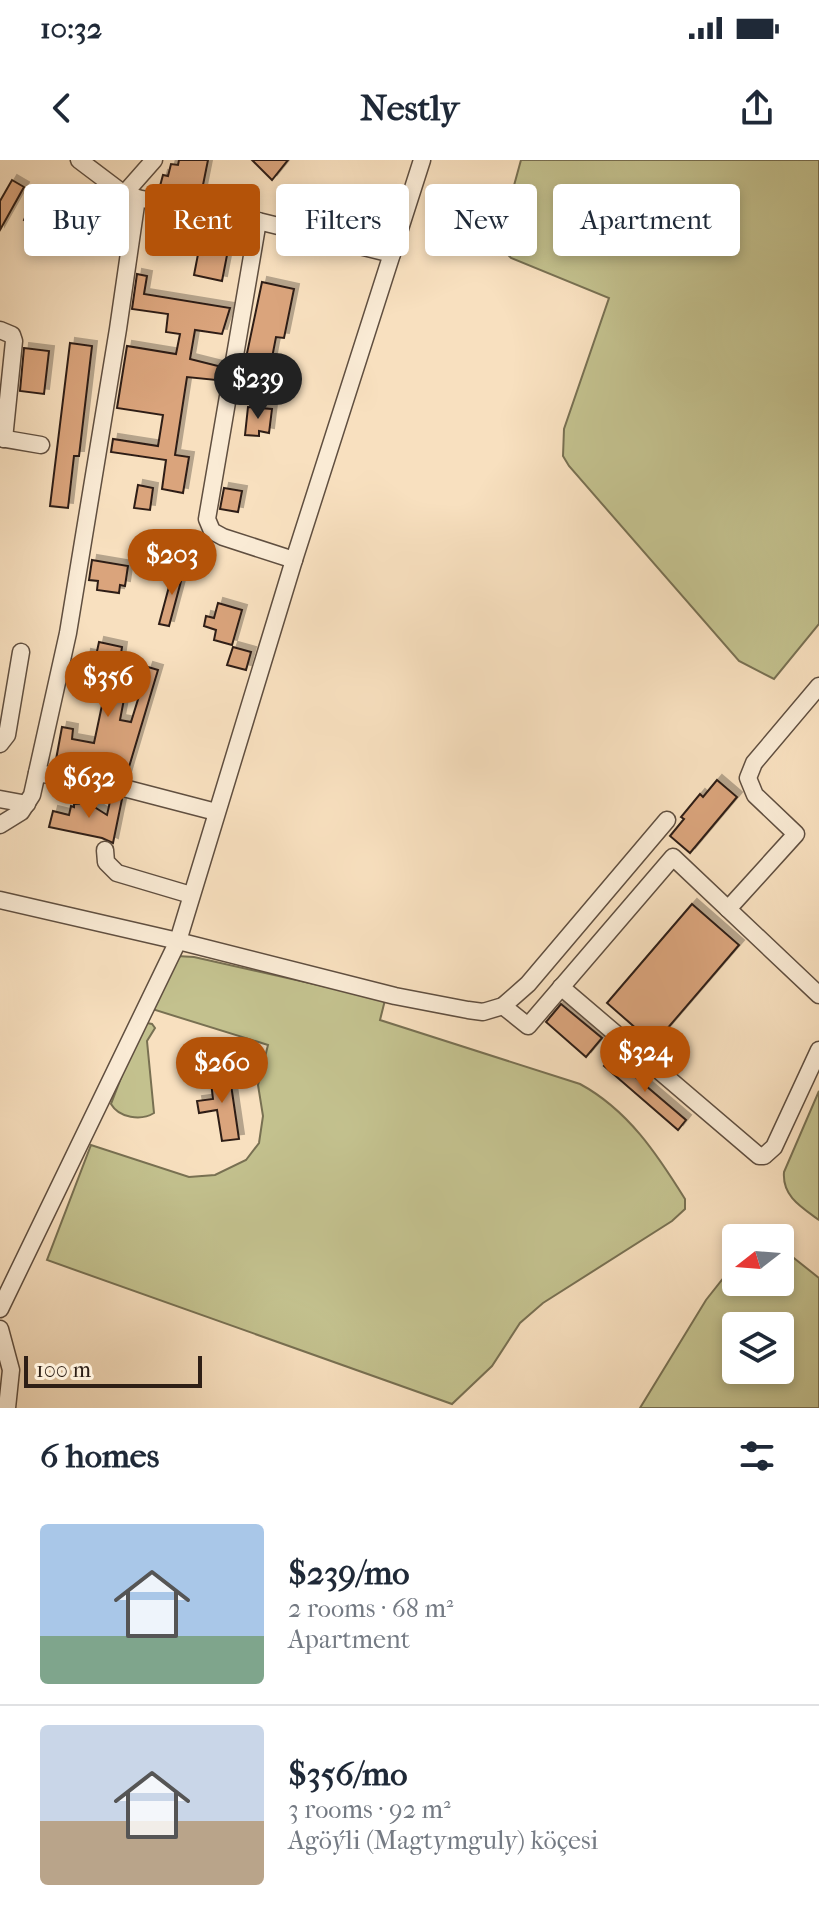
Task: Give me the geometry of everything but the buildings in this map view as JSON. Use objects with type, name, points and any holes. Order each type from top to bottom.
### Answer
[{"type":"street","points":[[79,160],[130,196],[145,199]]},
{"type":"street","points":[[0,825],[21,812],[32,795],[68,633],[118,329],[130,196],[154,160]]},
{"type":"street","points":[[409,201],[422,160]]},
{"type":"street","points":[[252,256],[207,519],[212,531],[223,537],[294,560]]},
{"type":"street","points":[[0,1309],[178,941],[294,560],[391,256]]},
{"type":"street","points":[[0,330],[12,335],[14,341],[2,438],[41,445]]},
{"type":"street","points":[[0,744],[7,735],[21,652]]},
{"type":"street","points":[[728,909],[796,834],[755,795],[748,778],[754,763],[819,686]]},
{"type":"street","points":[[37,773],[120,787],[216,812]]},
{"type":"street","points":[[0,799],[27,804]]},
{"type":"street","points":[[0,900],[395,996],[483,1012],[503,1006],[528,984],[667,820]]},
{"type":"street","points":[[105,850],[106,862],[117,873],[191,895]]},
{"type":"street","points":[[503,1006],[528,1026],[673,857],[819,995]]},
{"type":"street","points":[[561,987],[759,1156],[764,1156],[774,1147],[819,1050]]},
{"type":"street","points":[[0,1329],[11,1370],[7,1408]]},
{"type":"shaded area","points":[[521,160],[819,160],[819,624],[774,679],[739,661],[563,456],[564,429],[609,298],[509,256],[537,256],[537,184],[514,184]]},
{"type":"shaded area","points":[[177,956],[194,957],[385,1000],[380,1020],[580,1084],[613,1107],[640,1134],[685,1199],[685,1209],[672,1221],[543,1303],[520,1323],[492,1366],[452,1404],[47,1260],[91,1145],[189,1177],[215,1175],[246,1160],[259,1143],[263,1116],[258,1085],[268,1045],[152,1009]]},
{"type":"shaded area","points":[[147,1023],[155,1028],[147,1041],[154,1113],[131,1117],[111,1104],[139,1031]]},
{"type":"shaded area","points":[[819,1091],[819,1220],[789,1194],[784,1172]]},
{"type":"shaded area","points":[[794,1258],[819,1278],[819,1408],[640,1408],[706,1300],[722,1280],[722,1296],[794,1296]]}]
